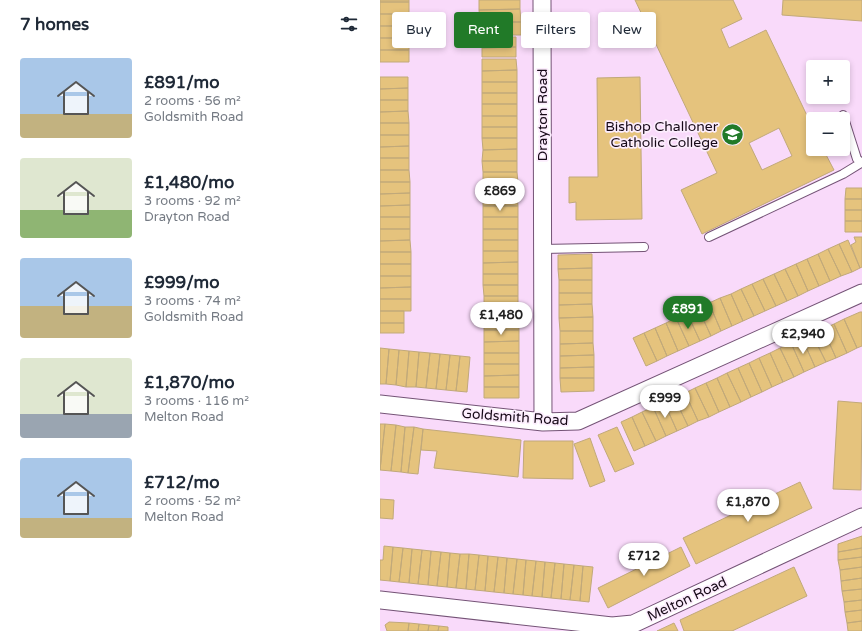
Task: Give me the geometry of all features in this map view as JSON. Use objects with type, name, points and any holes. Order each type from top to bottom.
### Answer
[{"type":"street","name":"Drayton Road","points":[[542,0],[542,422]]},
{"type":"street","name":"Goldsmith Road","points":[[380,404],[542,422],[578,421],[599,413],[862,293]]},
{"type":"street","name":"Melton Road","points":[[380,600],[612,626],[633,624],[862,517]]},
{"type":"lane","points":[[709,237],[842,174],[861,163],[857,158],[850,136]]},
{"type":"lane","points":[[542,249],[644,247]]},
{"type":"building","points":[[380,0],[409,0],[409,2],[380,2]]},
{"type":"building","points":[[479,0],[520,0],[520,9],[479,10]]},
{"type":"building","points":[[635,0],[733,0],[742,19],[721,29],[729,48],[766,30],[806,113],[806,156],[827,156],[834,170],[702,234],[681,190],[717,173],[656,44],[656,12],[641,12]],"holes":[[[779,128],[792,156],[762,170],[749,143]]]},
{"type":"building","points":[[783,0],[862,0],[862,21],[782,15]]},
{"type":"building","points":[[380,2],[409,2],[409,12],[380,14]]},
{"type":"building","points":[[520,9],[521,22],[513,22],[513,12],[479,12],[479,10]]},
{"type":"building","points":[[380,14],[392,14],[392,26],[380,26]]},
{"type":"building","points":[[513,22],[521,22],[521,35],[513,35]]},
{"type":"building","points":[[380,26],[392,26],[392,38],[380,38]]},
{"type":"building","points":[[513,37],[516,37],[516,47],[513,47]]},
{"type":"building","points":[[380,38],[392,38],[392,48],[409,48],[409,50],[380,50]]},
{"type":"building","points":[[516,47],[516,57],[482,57],[482,48]]},
{"type":"building","points":[[380,50],[409,50],[409,62],[380,62]]},
{"type":"building","points":[[482,59],[516,59],[517,70],[482,71]]},
{"type":"building","points":[[517,70],[517,82],[482,82],[482,71]]},
{"type":"building","points":[[380,77],[408,77],[408,88],[380,89]]},
{"type":"building","points":[[640,77],[642,219],[576,220],[576,202],[569,203],[569,177],[598,177],[597,78]]},
{"type":"building","points":[[482,82],[517,82],[517,93],[482,93]]},
{"type":"building","points":[[408,88],[408,100],[380,100],[380,89]]},
{"type":"building","points":[[482,93],[517,93],[517,104],[482,104]]},
{"type":"building","points":[[380,100],[408,100],[408,111],[380,112]]},
{"type":"building","points":[[482,104],[517,104],[517,116],[482,116]]},
{"type":"building","points":[[408,111],[409,123],[380,123],[380,112]]},
{"type":"building","points":[[482,116],[517,116],[517,127],[482,127]]},
{"type":"building","points":[[380,123],[409,123],[409,135],[380,135]]},
{"type":"building","points":[[482,127],[517,127],[517,138],[482,138]]},
{"type":"building","points":[[380,135],[409,135],[409,146],[380,147]]},
{"type":"building","points":[[482,138],[517,138],[517,149],[483,150]]},
{"type":"building","points":[[409,146],[409,158],[380,158],[380,147]]},
{"type":"building","points":[[517,149],[517,161],[482,161],[483,150]]},
{"type":"building","points":[[380,158],[409,158],[409,170],[380,170]]},
{"type":"building","points":[[482,161],[517,161],[517,172],[483,172]]},
{"type":"building","points":[[380,170],[409,170],[410,182],[380,182]]},
{"type":"building","points":[[483,172],[517,172],[518,183],[483,184]]},
{"type":"building","points":[[380,182],[410,182],[410,193],[380,194]]},
{"type":"building","points":[[518,183],[517,195],[483,195],[483,184]]},
{"type":"building","points":[[846,188],[862,188],[862,199],[845,199]]},
{"type":"building","points":[[410,193],[410,205],[380,206],[380,194]]},
{"type":"building","points":[[483,195],[517,195],[518,206],[483,206]]},
{"type":"building","points":[[845,199],[862,199],[862,210],[845,210]]},
{"type":"building","points":[[410,205],[410,217],[380,217],[380,206]]},
{"type":"building","points":[[483,206],[518,206],[518,217],[483,217]]},
{"type":"building","points":[[845,210],[862,210],[862,221],[845,221]]},
{"type":"building","points":[[380,217],[410,217],[410,229],[380,229]]},
{"type":"building","points":[[483,217],[518,217],[518,229],[483,229]]},
{"type":"building","points":[[845,221],[862,221],[862,232],[845,232]]},
{"type":"building","points":[[380,229],[410,229],[410,240],[380,241]]},
{"type":"building","points":[[483,229],[518,229],[518,240],[483,240]]},
{"type":"building","points":[[854,237],[862,237],[862,267],[860,268],[851,245],[856,242]]},
{"type":"building","points":[[410,240],[411,252],[380,252],[380,241]]},
{"type":"building","points":[[483,240],[518,240],[518,251],[483,251]]},
{"type":"building","points":[[848,240],[860,268],[852,272],[839,244]]},
{"type":"building","points":[[839,244],[852,272],[841,276],[828,249]]},
{"type":"building","points":[[828,249],[841,276],[830,281],[818,254]]},
{"type":"building","points":[[483,251],[518,251],[518,262],[483,263]]},
{"type":"building","points":[[380,252],[411,252],[411,264],[380,264]]},
{"type":"building","points":[[592,254],[592,268],[558,269],[558,255]]},
{"type":"building","points":[[818,254],[830,281],[819,286],[807,259]]},
{"type":"building","points":[[807,259],[819,286],[808,291],[796,264]]},
{"type":"building","points":[[518,262],[518,274],[483,274],[483,263]]},
{"type":"building","points":[[380,264],[411,264],[411,276],[380,276]]},
{"type":"building","points":[[796,264],[808,291],[798,296],[785,269]]},
{"type":"building","points":[[592,268],[592,280],[559,280],[558,269]]},
{"type":"building","points":[[785,269],[798,296],[787,301],[774,274]]},
{"type":"building","points":[[483,274],[518,274],[518,285],[483,285]]},
{"type":"building","points":[[774,274],[787,301],[776,306],[763,279]]},
{"type":"building","points":[[380,276],[411,276],[411,287],[380,288]]},
{"type":"building","points":[[763,279],[776,306],[765,311],[752,284]]},
{"type":"building","points":[[559,280],[592,280],[592,293],[559,293]]},
{"type":"building","points":[[752,284],[765,311],[754,316],[741,289]]},
{"type":"building","points":[[483,285],[518,285],[518,296],[484,296]]},
{"type":"building","points":[[411,287],[411,299],[380,299],[380,288]]},
{"type":"building","points":[[741,289],[754,316],[743,321],[731,294]]},
{"type":"building","points":[[559,293],[592,293],[592,304],[559,305]]},
{"type":"building","points":[[731,294],[743,321],[732,326],[720,298]]},
{"type":"building","points":[[484,296],[518,296],[518,308],[484,308]]},
{"type":"building","points":[[720,298],[732,326],[721,331],[709,303]]},
{"type":"building","points":[[380,299],[411,299],[411,311],[380,311]]},
{"type":"building","points":[[709,303],[721,331],[711,336],[698,308]]},
{"type":"building","points":[[592,304],[593,317],[559,318],[559,305]]},
{"type":"building","points":[[484,308],[518,308],[518,319],[484,319]]},
{"type":"building","points":[[698,308],[711,336],[700,341],[687,313]]},
{"type":"building","points":[[380,311],[404,311],[404,323],[380,323]]},
{"type":"building","points":[[862,312],[862,346],[857,348],[844,319]]},
{"type":"building","points":[[687,313],[700,341],[689,346],[676,318]]},
{"type":"building","points":[[593,317],[593,331],[560,331],[559,318]]},
{"type":"building","points":[[676,318],[689,346],[678,351],[666,323]]},
{"type":"building","points":[[484,319],[518,319],[519,330],[484,330]]},
{"type":"building","points":[[844,319],[857,348],[847,353],[834,324]]},
{"type":"building","points":[[380,323],[404,323],[404,333],[380,333]]},
{"type":"building","points":[[666,323],[678,351],[667,356],[655,328]]},
{"type":"building","points":[[834,324],[847,353],[836,358],[823,329]]},
{"type":"building","points":[[655,328],[667,356],[657,361],[644,333]]},
{"type":"building","points":[[823,329],[836,358],[826,362],[812,334]]},
{"type":"building","points":[[484,330],[519,330],[519,341],[484,342]]},
{"type":"building","points":[[560,331],[593,331],[593,343],[560,344]]},
{"type":"building","points":[[644,333],[657,361],[646,366],[633,338]]},
{"type":"building","points":[[812,334],[826,362],[815,367],[802,338]]},
{"type":"building","points":[[802,338],[815,367],[804,372],[791,343]]},
{"type":"building","points":[[519,341],[519,353],[484,353],[484,342]]},
{"type":"building","points":[[593,343],[594,355],[560,356],[560,344]]},
{"type":"building","points":[[791,343],[804,372],[794,377],[780,348]]},
{"type":"building","points":[[380,348],[389,349],[386,384],[380,384]]},
{"type":"building","points":[[780,348],[794,377],[783,382],[770,353]]},
{"type":"building","points":[[389,349],[399,350],[396,385],[386,384]]},
{"type":"building","points":[[399,350],[409,351],[406,387],[396,385]]},
{"type":"building","points":[[409,351],[419,352],[416,387],[406,387]]},
{"type":"building","points":[[419,352],[430,353],[426,388],[416,387]]},
{"type":"building","points":[[430,353],[440,354],[436,389],[426,388]]},
{"type":"building","points":[[484,353],[519,353],[519,364],[484,364]]},
{"type":"building","points":[[770,353],[783,382],[772,387],[759,358]]},
{"type":"building","points":[[440,354],[450,355],[446,390],[436,389]]},
{"type":"building","points":[[450,355],[460,356],[456,391],[446,390]]},
{"type":"building","points":[[594,355],[594,367],[560,368],[560,356]]},
{"type":"building","points":[[460,356],[470,357],[467,392],[456,391]]},
{"type":"building","points":[[759,358],[772,387],[762,392],[749,363]]},
{"type":"building","points":[[749,363],[762,392],[751,397],[738,368]]},
{"type":"building","points":[[484,364],[519,364],[519,375],[484,376]]},
{"type":"building","points":[[594,367],[594,378],[560,378],[560,368]]},
{"type":"building","points":[[738,368],[751,397],[741,402],[727,373]]},
{"type":"building","points":[[727,373],[741,402],[730,407],[717,378]]},
{"type":"building","points":[[519,375],[519,387],[484,387],[484,376]]},
{"type":"building","points":[[560,378],[594,378],[594,391],[561,392]]},
{"type":"building","points":[[717,378],[730,407],[719,412],[706,383]]},
{"type":"building","points":[[706,383],[719,412],[709,417],[695,388]]},
{"type":"building","points":[[484,387],[519,387],[519,398],[484,398]]},
{"type":"building","points":[[695,388],[709,417],[698,421],[685,393]]},
{"type":"building","points":[[685,393],[698,421],[688,426],[674,397]]},
{"type":"building","points":[[674,397],[688,426],[677,431],[664,402]]},
{"type":"building","points":[[838,401],[862,403],[861,490],[833,489]]},
{"type":"building","points":[[664,402],[677,431],[666,436],[653,407]]},
{"type":"building","points":[[653,407],[666,436],[656,441],[642,412]]},
{"type":"building","points":[[642,412],[656,441],[645,446],[632,417]]},
{"type":"building","points":[[632,417],[645,446],[634,451],[621,422]]},
{"type":"building","points":[[380,424],[385,424],[380,470]]},
{"type":"building","points":[[385,424],[396,425],[391,471],[380,470]]},
{"type":"building","points":[[396,425],[405,427],[401,472],[391,471]]},
{"type":"building","points":[[405,427],[414,427],[408,473],[401,472]]},
{"type":"building","points":[[414,427],[423,429],[418,474],[408,473]]},
{"type":"building","points":[[617,427],[634,464],[615,472],[598,435]]},
{"type":"building","points":[[423,429],[521,440],[518,477],[434,468],[437,451],[421,450]]},
{"type":"building","points":[[590,438],[605,481],[590,487],[574,444]]},
{"type":"building","points":[[524,441],[573,441],[573,479],[523,478]]},
{"type":"building","points":[[800,482],[812,508],[696,564],[683,538]]},
{"type":"building","points":[[380,499],[394,500],[393,519],[380,518]]},
{"type":"building","points":[[862,536],[862,548],[838,552],[838,544]]},
{"type":"building","points":[[384,546],[393,547],[390,581],[380,580],[380,560],[383,560]]},
{"type":"building","points":[[393,547],[403,548],[399,582],[390,581]]},
{"type":"building","points":[[681,547],[690,566],[608,608],[598,588]]},
{"type":"building","points":[[403,548],[412,549],[409,583],[399,582]]},
{"type":"building","points":[[862,548],[862,557],[838,560],[838,552]]},
{"type":"building","points":[[412,549],[422,550],[418,584],[409,583]]},
{"type":"building","points":[[422,550],[431,551],[428,585],[418,584]]},
{"type":"building","points":[[431,551],[441,552],[437,586],[428,585]]},
{"type":"building","points":[[441,552],[450,553],[447,587],[437,586]]},
{"type":"building","points":[[450,553],[460,554],[456,588],[447,587]]},
{"type":"building","points":[[460,554],[469,554],[466,589],[456,588]]},
{"type":"building","points":[[469,554],[479,555],[475,590],[466,589]]},
{"type":"building","points":[[479,555],[488,556],[485,591],[475,590]]},
{"type":"building","points":[[488,556],[498,557],[494,592],[485,591]]},
{"type":"building","points":[[498,557],[507,558],[504,593],[494,592]]},
{"type":"building","points":[[862,557],[862,567],[840,570],[838,560]]},
{"type":"building","points":[[507,558],[517,559],[513,594],[504,593]]},
{"type":"building","points":[[517,559],[526,560],[523,595],[513,594]]},
{"type":"building","points":[[526,560],[536,561],[532,596],[523,595]]},
{"type":"building","points":[[536,561],[545,562],[542,597],[532,596]]},
{"type":"building","points":[[545,562],[555,563],[551,598],[542,597]]},
{"type":"building","points":[[555,563],[564,564],[561,599],[551,598]]},
{"type":"building","points":[[564,564],[574,565],[570,600],[561,599]]},
{"type":"building","points":[[574,565],[583,566],[580,601],[570,600]]},
{"type":"building","points":[[583,566],[593,567],[589,602],[580,601]]},
{"type":"building","points":[[794,567],[807,596],[732,631],[684,631],[680,620]]},
{"type":"building","points":[[862,567],[862,578],[841,581],[840,570]]},
{"type":"building","points":[[862,578],[862,589],[842,591],[841,581]]},
{"type":"building","points":[[862,589],[862,600],[844,602],[842,591]]},
{"type":"building","points":[[862,600],[862,610],[845,612],[844,602]]},
{"type":"building","points":[[862,610],[862,621],[847,623],[845,612]]},
{"type":"building","points":[[862,621],[862,631],[848,631],[847,623]]},
{"type":"building","points":[[389,622],[409,623],[408,631],[387,631],[385,625]]},
{"type":"building","points":[[409,623],[419,624],[418,631],[408,631]]},
{"type":"building","points":[[674,623],[678,631],[657,631]]},
{"type":"building","points":[[419,624],[429,625],[428,631],[418,631]]},
{"type":"building","points":[[429,625],[439,626],[438,631],[428,631]]},
{"type":"building","points":[[439,626],[448,627],[448,631],[438,631]]},
{"type":"place","name":"Bishop Challoner Catholic College","points":[[733,134]]}]
